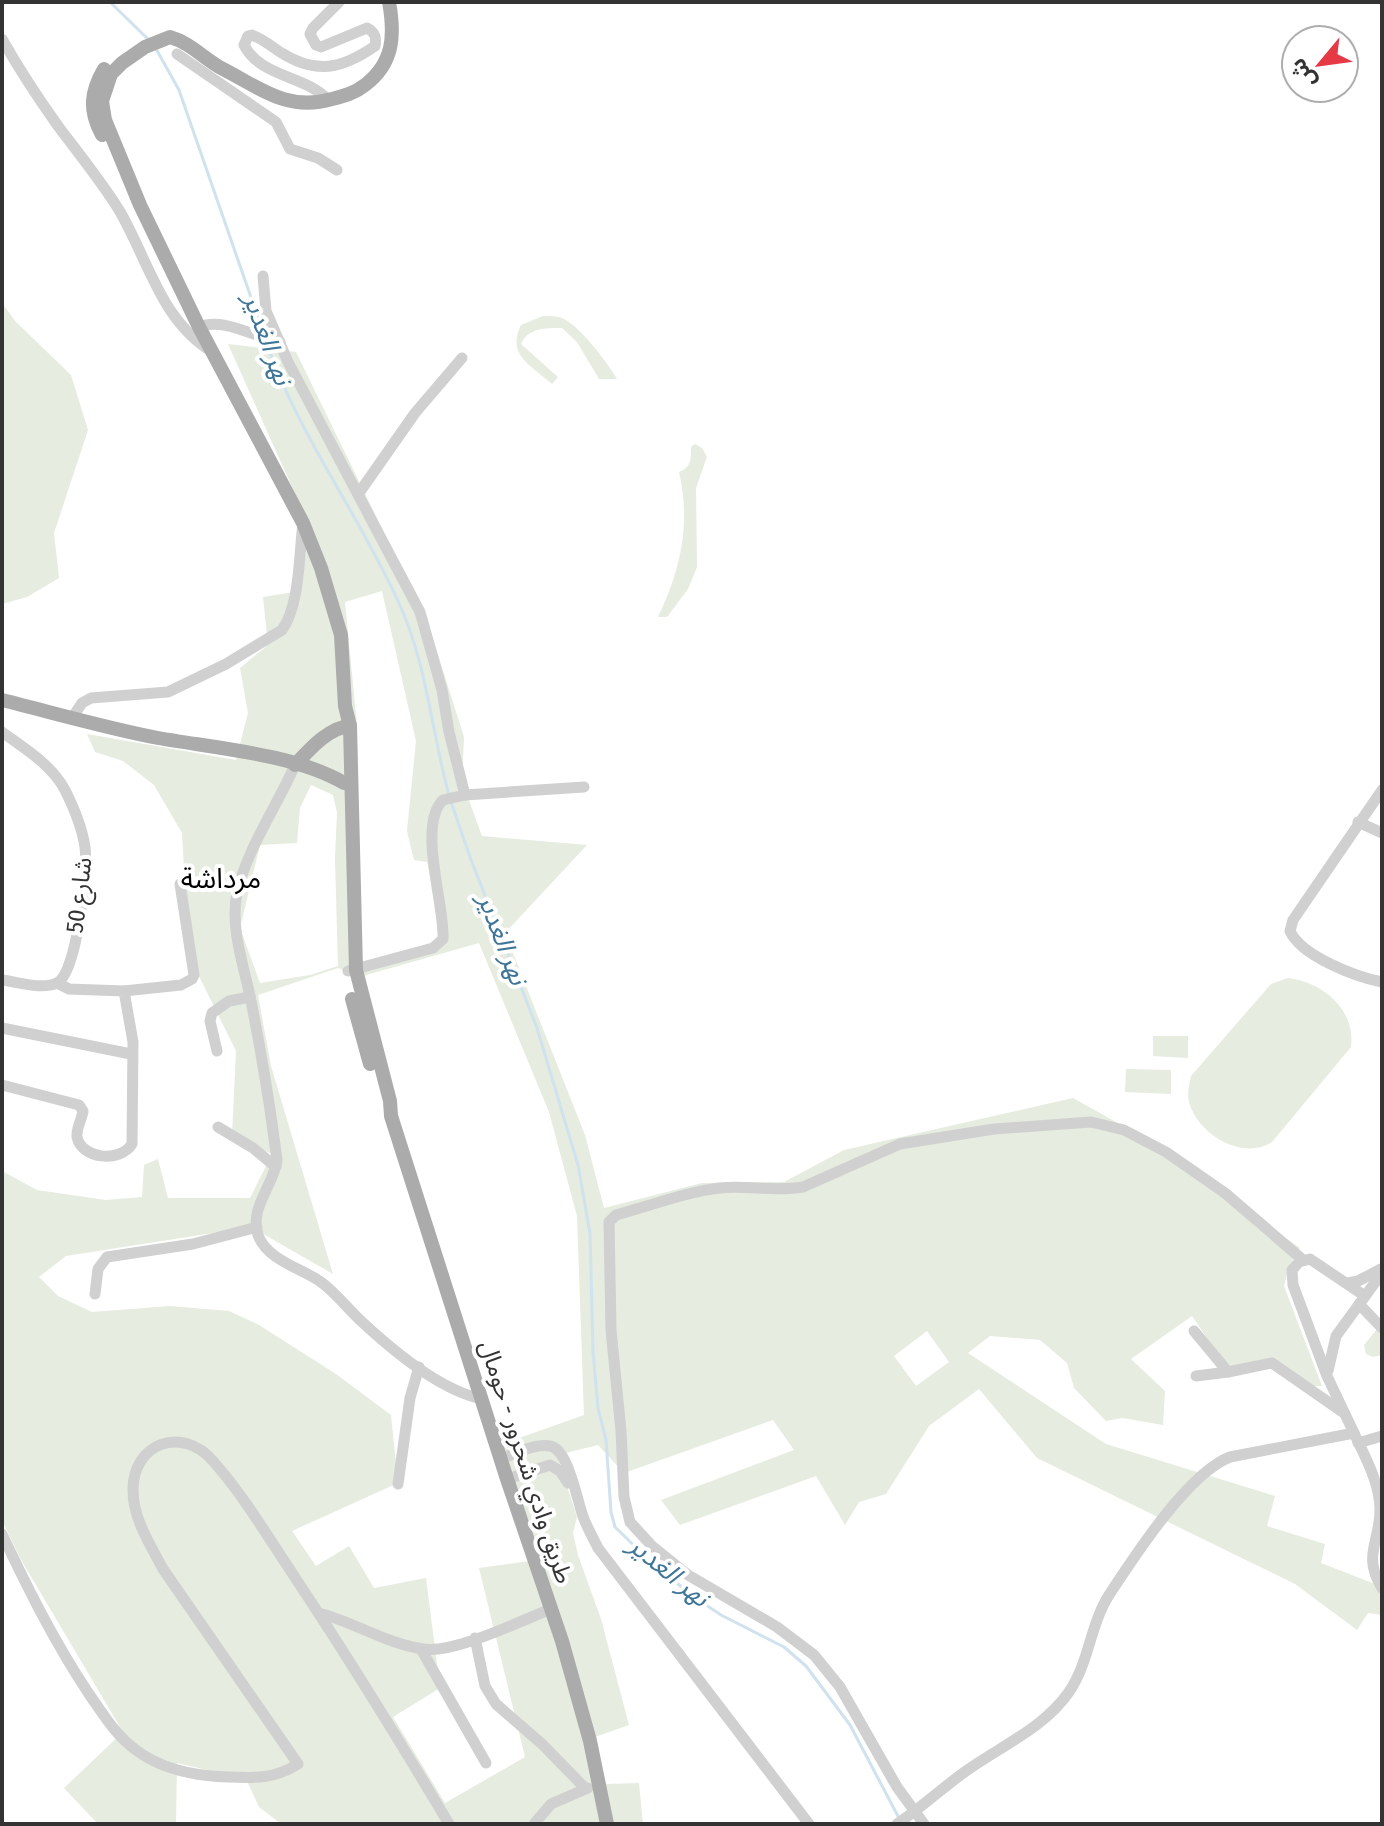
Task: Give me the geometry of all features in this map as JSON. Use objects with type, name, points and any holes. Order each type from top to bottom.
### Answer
[{"type":"main road","name":"طريق وادي شحرور - حومال","points":[[389,2],[393,39],[382,70],[355,92],[310,105],[284,101],[260,90],[193,38],[177,31],[157,36],[104,69],[92,98],[93,115],[199,327],[303,523],[321,568],[341,635],[352,970],[368,1040],[390,1101],[391,1116],[576,1691],[592,1787],[607,1824]]},
{"type":"main road","points":[[2,700],[158,738],[239,751],[323,772],[344,783]]},
{"type":"main road","name":"طريق وادي شحرور - حومال","points":[[346,726],[344,783],[348,814]]},
{"type":"main road","points":[[295,765],[316,744],[346,726]]},
{"type":"street","points":[[328,100],[312,88],[271,70],[244,45],[248,36],[252,35],[300,63],[333,67],[349,62],[375,46],[377,39],[374,31],[367,28],[358,30],[321,47],[316,45],[310,34],[339,2]]},
{"type":"street","points":[[2,39],[49,113],[120,211],[145,268],[175,318],[197,343],[214,354]]},
{"type":"street","points":[[177,54],[276,122],[290,149],[318,158],[337,170]]},
{"type":"street","points":[[263,276],[266,311],[278,341],[412,593],[426,627],[462,796]]},
{"type":"street","points":[[199,327],[221,323],[262,339],[278,341]]},
{"type":"street","points":[[359,493],[415,413],[462,358]]},
{"type":"street","points":[[72,718],[82,703],[91,698],[168,692],[226,664],[282,630],[288,622],[294,598],[303,523]]},
{"type":"street","name":"شارع 50","points":[[2,732],[53,773],[75,811],[83,834],[87,867],[77,932],[66,973],[57,983]]},
{"type":"street","points":[[295,765],[279,803],[255,845],[236,898],[237,934],[274,1137],[276,1167],[261,1202],[257,1227],[262,1242],[270,1252],[319,1281],[369,1329],[452,1391],[482,1399]]},
{"type":"street","points":[[352,970],[433,948],[443,939],[434,866],[435,811],[443,800],[584,787]]},
{"type":"street","points":[[1382,790],[1293,920],[1290,931],[1298,942],[1324,961],[1382,982]]},
{"type":"street","points":[[1358,822],[1382,833]]},
{"type":"street","points":[[2,980],[37,985],[57,983],[69,989],[124,991],[181,985],[194,975],[180,884]]},
{"type":"street","points":[[2,1085],[79,1105],[83,1111],[77,1131],[80,1144],[89,1151],[114,1157],[127,1152],[132,1144],[133,1042],[124,991]]},
{"type":"street","points":[[217,1051],[210,1021],[212,1013],[229,1001],[250,997]]},
{"type":"street","points":[[2,1028],[131,1054]]},
{"type":"street","points":[[905,1818],[897,1787],[854,1708],[814,1655],[777,1627],[688,1575],[652,1546],[630,1522],[624,1497],[611,1330],[609,1222],[616,1215],[702,1191],[723,1188],[788,1190],[803,1187],[877,1153],[921,1140],[1022,1126],[1091,1122],[1124,1130],[1166,1152],[1225,1193],[1303,1260],[1314,1261],[1348,1283],[1382,1328]]},
{"type":"street","points":[[218,1127],[253,1148],[276,1167]]},
{"type":"street","points":[[95,1294],[98,1269],[107,1257],[193,1244],[257,1227]]},
{"type":"street","points":[[1303,1260],[1292,1270],[1292,1280],[1327,1376],[1368,1463],[1378,1493],[1380,1510],[1371,1561],[1382,1588]]},
{"type":"street","points":[[1348,1283],[1382,1271]]},
{"type":"street","points":[[1327,1376],[1334,1341],[1382,1271]]},
{"type":"street","points":[[1194,1331],[1228,1372]]},
{"type":"street","points":[[1313,1338],[1325,1344],[1334,1341]]},
{"type":"street","points":[[1196,1376],[1272,1363],[1344,1414]]},
{"type":"street","points":[[398,1484],[410,1398],[419,1367]]},
{"type":"street","points":[[905,1818],[970,1768],[1042,1720],[1060,1703],[1076,1681],[1105,1602],[1167,1514],[1214,1465],[1230,1457],[1382,1436]]},
{"type":"street","points":[[2,1534],[59,1649],[118,1734],[134,1750],[191,1773],[215,1777],[268,1777],[283,1773],[298,1764],[163,1569],[138,1519],[133,1488],[135,1474],[144,1457],[170,1440],[190,1444],[212,1458],[250,1508],[319,1613],[449,1824]]},
{"type":"street","points":[[501,1459],[536,1448],[553,1446],[560,1452],[591,1535],[611,1568],[688,1663],[809,1824]]},
{"type":"street","points":[[507,1479],[550,1465],[560,1471],[576,1496]]},
{"type":"street","points":[[319,1613],[421,1649],[446,1648],[551,1609]]},
{"type":"street","points":[[475,1638],[485,1686],[496,1704],[592,1787],[551,1804],[534,1824]]},
{"type":"street","points":[[421,1649],[486,1763]]},
{"type":"street","points":[[905,1818],[924,1824]]},
{"type":"shaded area","points":[[2,303],[16,322],[71,375],[88,430],[54,533],[59,578],[27,597],[2,604]]},
{"type":"shaded area","points":[[543,316],[555,316],[569,322],[600,355],[617,379],[599,379],[577,342],[562,328],[533,332],[521,344],[558,377],[552,384],[529,365],[519,352],[517,335],[521,325]]},
{"type":"shaded area","points":[[228,344],[296,352],[428,623],[464,737],[462,781],[482,836],[587,845],[505,933],[585,1135],[604,1208],[702,1183],[784,1182],[844,1150],[1073,1098],[1200,1169],[1219,1191],[1300,1248],[1289,1266],[1284,1286],[1322,1386],[1313,1386],[1274,1360],[1229,1371],[1192,1316],[1131,1359],[1165,1391],[1163,1425],[1122,1418],[1106,1421],[1074,1388],[1067,1363],[1040,1340],[990,1336],[968,1353],[1106,1444],[1275,1496],[1267,1526],[1325,1544],[1321,1563],[1380,1586],[1382,1615],[1368,1613],[1357,1630],[1295,1584],[1037,1458],[979,1389],[929,1426],[886,1494],[859,1502],[845,1525],[816,1476],[680,1525],[661,1500],[794,1450],[773,1420],[624,1473],[598,1445],[557,1455],[577,1517],[573,1533],[578,1555],[601,1619],[629,1725],[595,1737],[606,1784],[639,1783],[643,1824],[281,1824],[259,1807],[246,1779],[177,1763],[176,1824],[98,1824],[64,1788],[123,1732],[20,1558],[2,1520],[2,1171],[37,1190],[106,1200],[142,1197],[144,1165],[158,1159],[168,1198],[250,1198],[272,1154],[232,1135],[236,1051],[195,968],[186,903],[182,833],[154,785],[123,761],[95,752],[87,734],[236,760],[248,713],[240,668],[268,645],[263,597],[300,591],[310,527]],"holes":[[[382,591],[416,741],[407,831],[414,860],[427,862],[440,926],[437,944],[359,964],[357,725],[345,602]],[[311,785],[333,795],[337,813],[338,966],[310,975],[260,983],[240,928],[260,845],[297,843],[300,808]],[[479,943],[549,1112],[577,1216],[584,1415],[502,1444],[530,1561],[479,1568],[525,1757],[445,1803],[393,1717],[440,1688],[426,1578],[374,1588],[349,1546],[316,1566],[292,1531],[398,1483],[391,1415],[336,1374],[259,1325],[229,1311],[170,1306],[92,1312],[58,1296],[39,1277],[66,1256],[251,1227],[333,1274],[271,1066],[258,995],[338,968],[359,977]],[[927,1331],[949,1362],[916,1386],[894,1356]]]},
{"type":"shaded area","points":[[695,444],[702,448],[707,457],[696,488],[697,567],[688,589],[667,617],[658,617],[673,581],[682,546],[684,510],[679,472],[689,465],[691,447]]},
{"type":"shaded area","points":[[1288,978],[1313,985],[1334,1000],[1348,1021],[1351,1047],[1272,1142],[1248,1148],[1223,1142],[1194,1114],[1188,1099],[1191,1076],[1271,984]]},
{"type":"shaded area","points":[[1153,1036],[1188,1036],[1188,1058],[1153,1056]]},
{"type":"shaded area","points":[[1126,1069],[1171,1070],[1171,1094],[1125,1092]]},
{"type":"shaded area","points":[[1382,1323],[1382,1355],[1373,1357],[1366,1354],[1364,1345]]},
{"type":"waterway","name":"نهر الغدير","points":[[110,2],[150,41]]},
{"type":"waterway","name":"نهر الغدير","points":[[155,47],[179,90],[264,335]]},
{"type":"waterway","name":"نهر الغدير","points":[[266,342],[294,409],[382,568],[408,624],[422,672],[449,795]]},
{"type":"waterway","name":"نهر الغدير","points":[[451,802],[537,1028],[578,1165],[590,1233],[593,1351],[615,1527],[652,1563],[694,1597],[721,1615],[784,1647],[806,1666],[850,1725],[900,1820]]},
{"type":"district","name":"مرداشة","points":[[221,878]]}]
